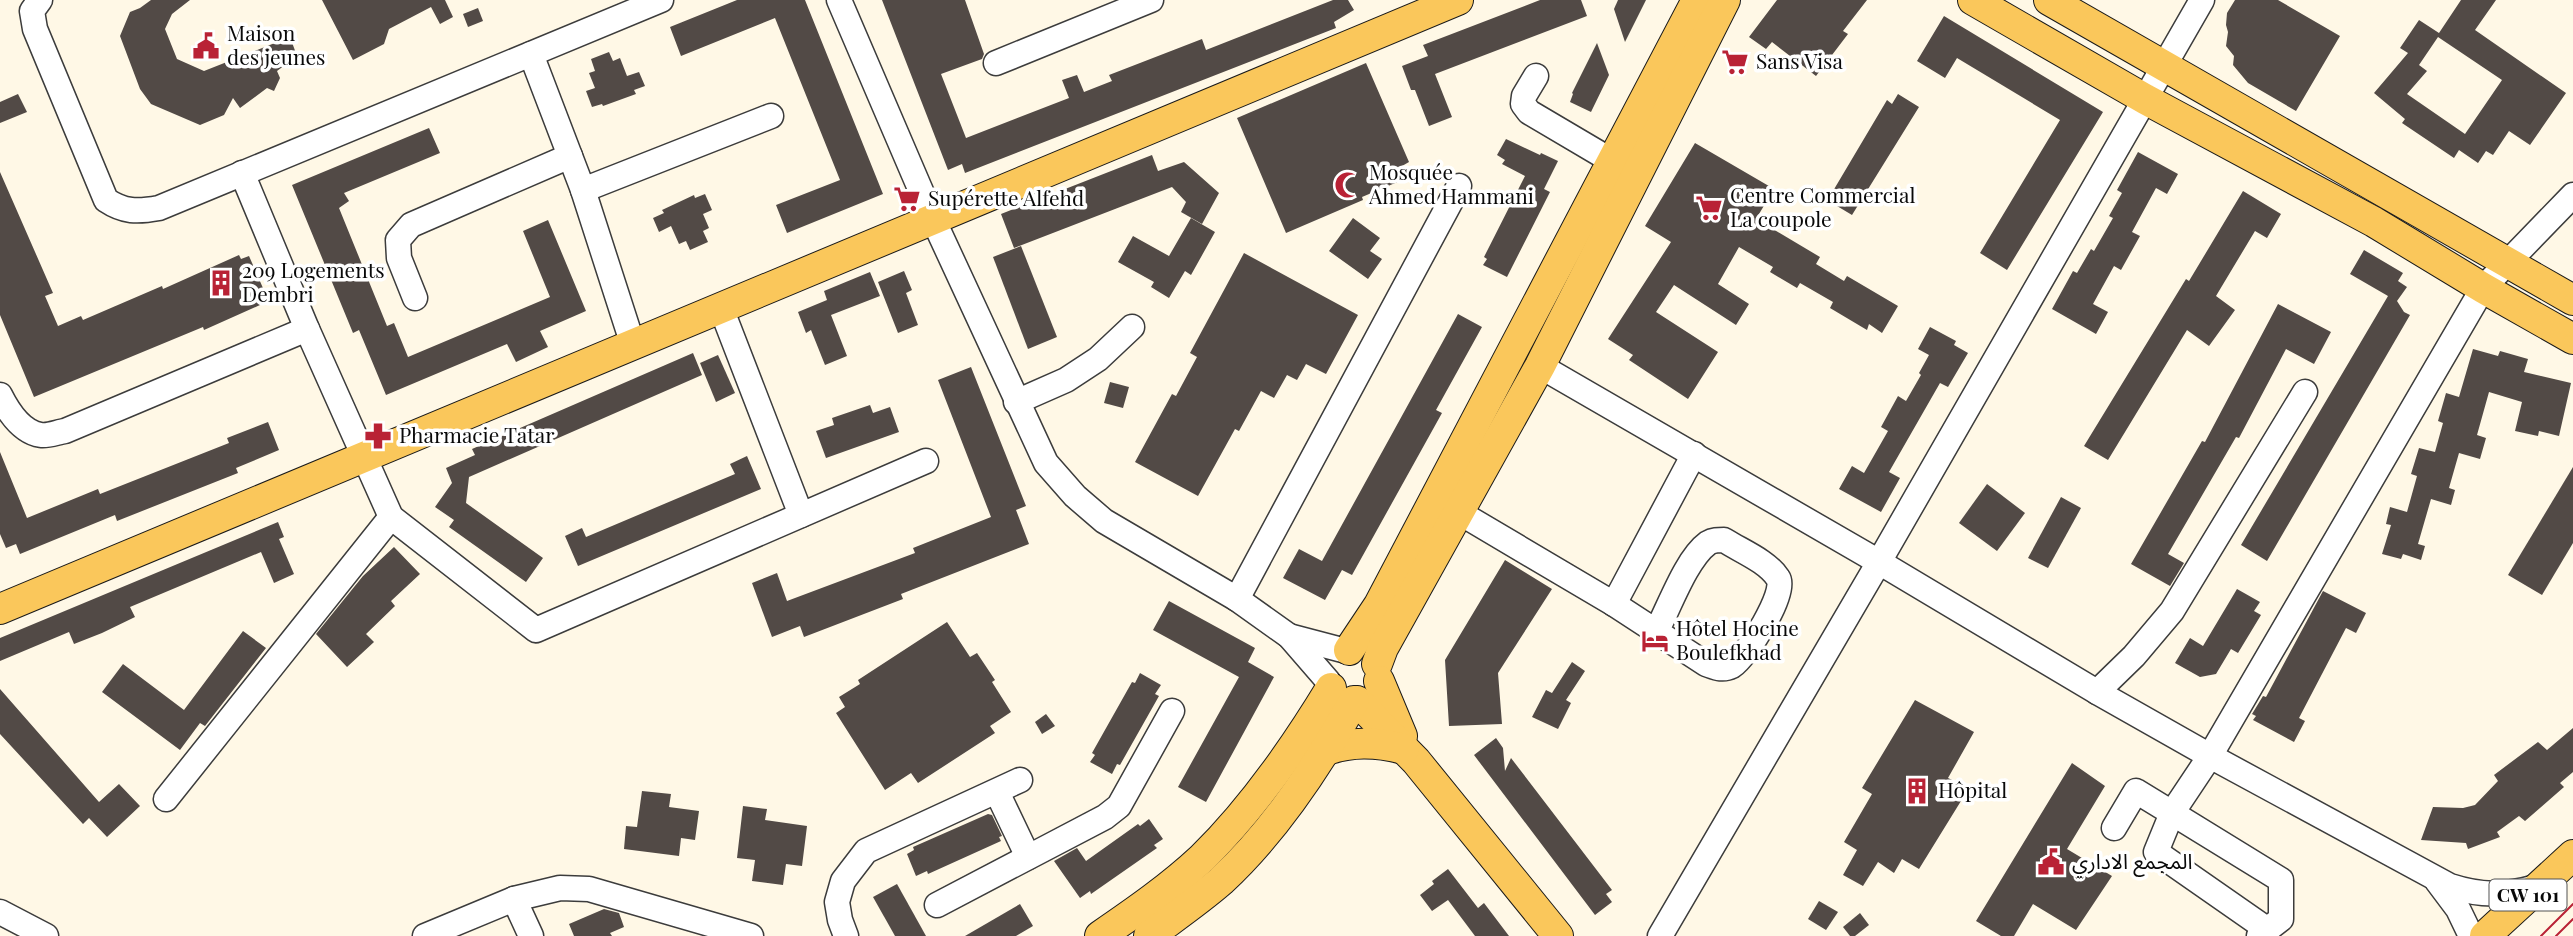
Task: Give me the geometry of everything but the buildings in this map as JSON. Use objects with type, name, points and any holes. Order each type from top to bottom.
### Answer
[{"type":"main road","points":[[0,609],[1458,0]]},
{"type":"main road","points":[[1348,651],[1379,605],[1697,0]]},
{"type":"main road","points":[[1100,936],[1168,887],[1201,859],[1231,828],[1276,771],[1354,686],[1383,648],[1540,366],[1725,0]]},
{"type":"main road","points":[[1973,0],[2145,99],[2374,222],[2573,339]]},
{"type":"main road","points":[[2049,0],[2573,300]]},
{"type":"main road","points":[[1149,936],[1221,881],[1268,833],[1324,751],[1354,686],[1365,652],[1348,651]]},
{"type":"main road","points":[[1354,686],[1558,936]]},
{"type":"main road","points":[[1324,751],[1364,743],[1410,755]]},
{"type":"main road","name":"CW 101","points":[[2485,936],[2573,855]]},
{"type":"street","points":[[40,0],[32,11],[35,29],[106,200],[118,208],[135,212],[159,208],[661,0]]},
{"type":"street","points":[[839,0],[933,219],[1046,463],[1075,496],[1104,521],[1237,599],[1354,686]]},
{"type":"street","points":[[996,64],[1151,0]]},
{"type":"street","points":[[1660,936],[1879,562],[2202,0]]},
{"type":"street","points":[[531,54],[583,190],[633,345]]},
{"type":"street","points":[[1536,76],[1524,96],[1523,104],[1529,112],[1612,161]]},
{"type":"street","points":[[583,190],[771,116]]},
{"type":"street","points":[[415,298],[399,258],[398,240],[411,225],[570,156]]},
{"type":"street","points":[[242,173],[307,329],[391,517],[536,630],[926,461]]},
{"type":"street","points":[[1237,599],[1459,187]]},
{"type":"street","points":[[2114,828],[2136,791],[2172,813],[2281,880],[2281,919],[2263,933],[2156,852],[2172,813],[2210,756],[2483,288],[2573,195]]},
{"type":"street","points":[[721,308],[801,515]]},
{"type":"street","points":[[1016,402],[1066,380],[1098,359],[1132,327]]},
{"type":"street","points":[[0,395],[9,412],[25,429],[42,435],[53,433],[307,329]]},
{"type":"street","points":[[1540,366],[2097,692],[2451,886],[2471,893],[2504,895],[2536,887]]},
{"type":"street","points":[[2097,692],[2134,656],[2172,611],[2305,392]]},
{"type":"street","points":[[1614,604],[1694,454]]},
{"type":"street","points":[[1460,513],[1614,604],[1656,632],[1706,664],[1720,669],[1731,666],[1742,656],[1777,601],[1781,585],[1768,568],[1724,540],[1717,540],[1707,544],[1691,564],[1656,632]]},
{"type":"street","points":[[166,799],[391,517]]},
{"type":"street","points":[[1289,636],[1348,651]]},
{"type":"street","points":[[937,905],[1105,817],[1119,806],[1172,711]]},
{"type":"street","points":[[846,936],[837,902],[843,881],[866,851],[1020,780]]},
{"type":"street","points":[[997,792],[1028,857]]},
{"type":"street","points":[[2432,875],[2458,909],[2471,936]]},
{"type":"street","points":[[425,936],[514,899],[560,888],[589,890],[751,936]]},
{"type":"street","points":[[514,899],[531,936]]},
{"type":"street","points":[[0,912],[46,936]]},
{"type":"tram line","points":[[2541,936],[2573,904]]},
{"type":"tram line","points":[[2556,936],[2573,919]]},
{"type":"place","name":"Maison des jeunes","points":[[206,46]]},
{"type":"place","name":"Sans Visa","points":[[1735,62]]},
{"type":"place","name":"Mosquée Ahmed Hammani","points":[[1348,185]]},
{"type":"place","name":"Supérette Alfehd","points":[[907,199]]},
{"type":"place","name":"Centre Commercial La coupole","points":[[1709,208]]},
{"type":"place","name":"209 Logements Dembri","points":[[221,283]]},
{"type":"place","name":"Pharmacie Tatar","points":[[378,436]]},
{"type":"place","name":"Hôtel Hocine Boulefkhad","points":[[1655,641]]},
{"type":"place","name":"Hôpital","points":[[1917,791]]},
{"type":"place","name":"المجمع الاداري","points":[[2051,862]]}]
